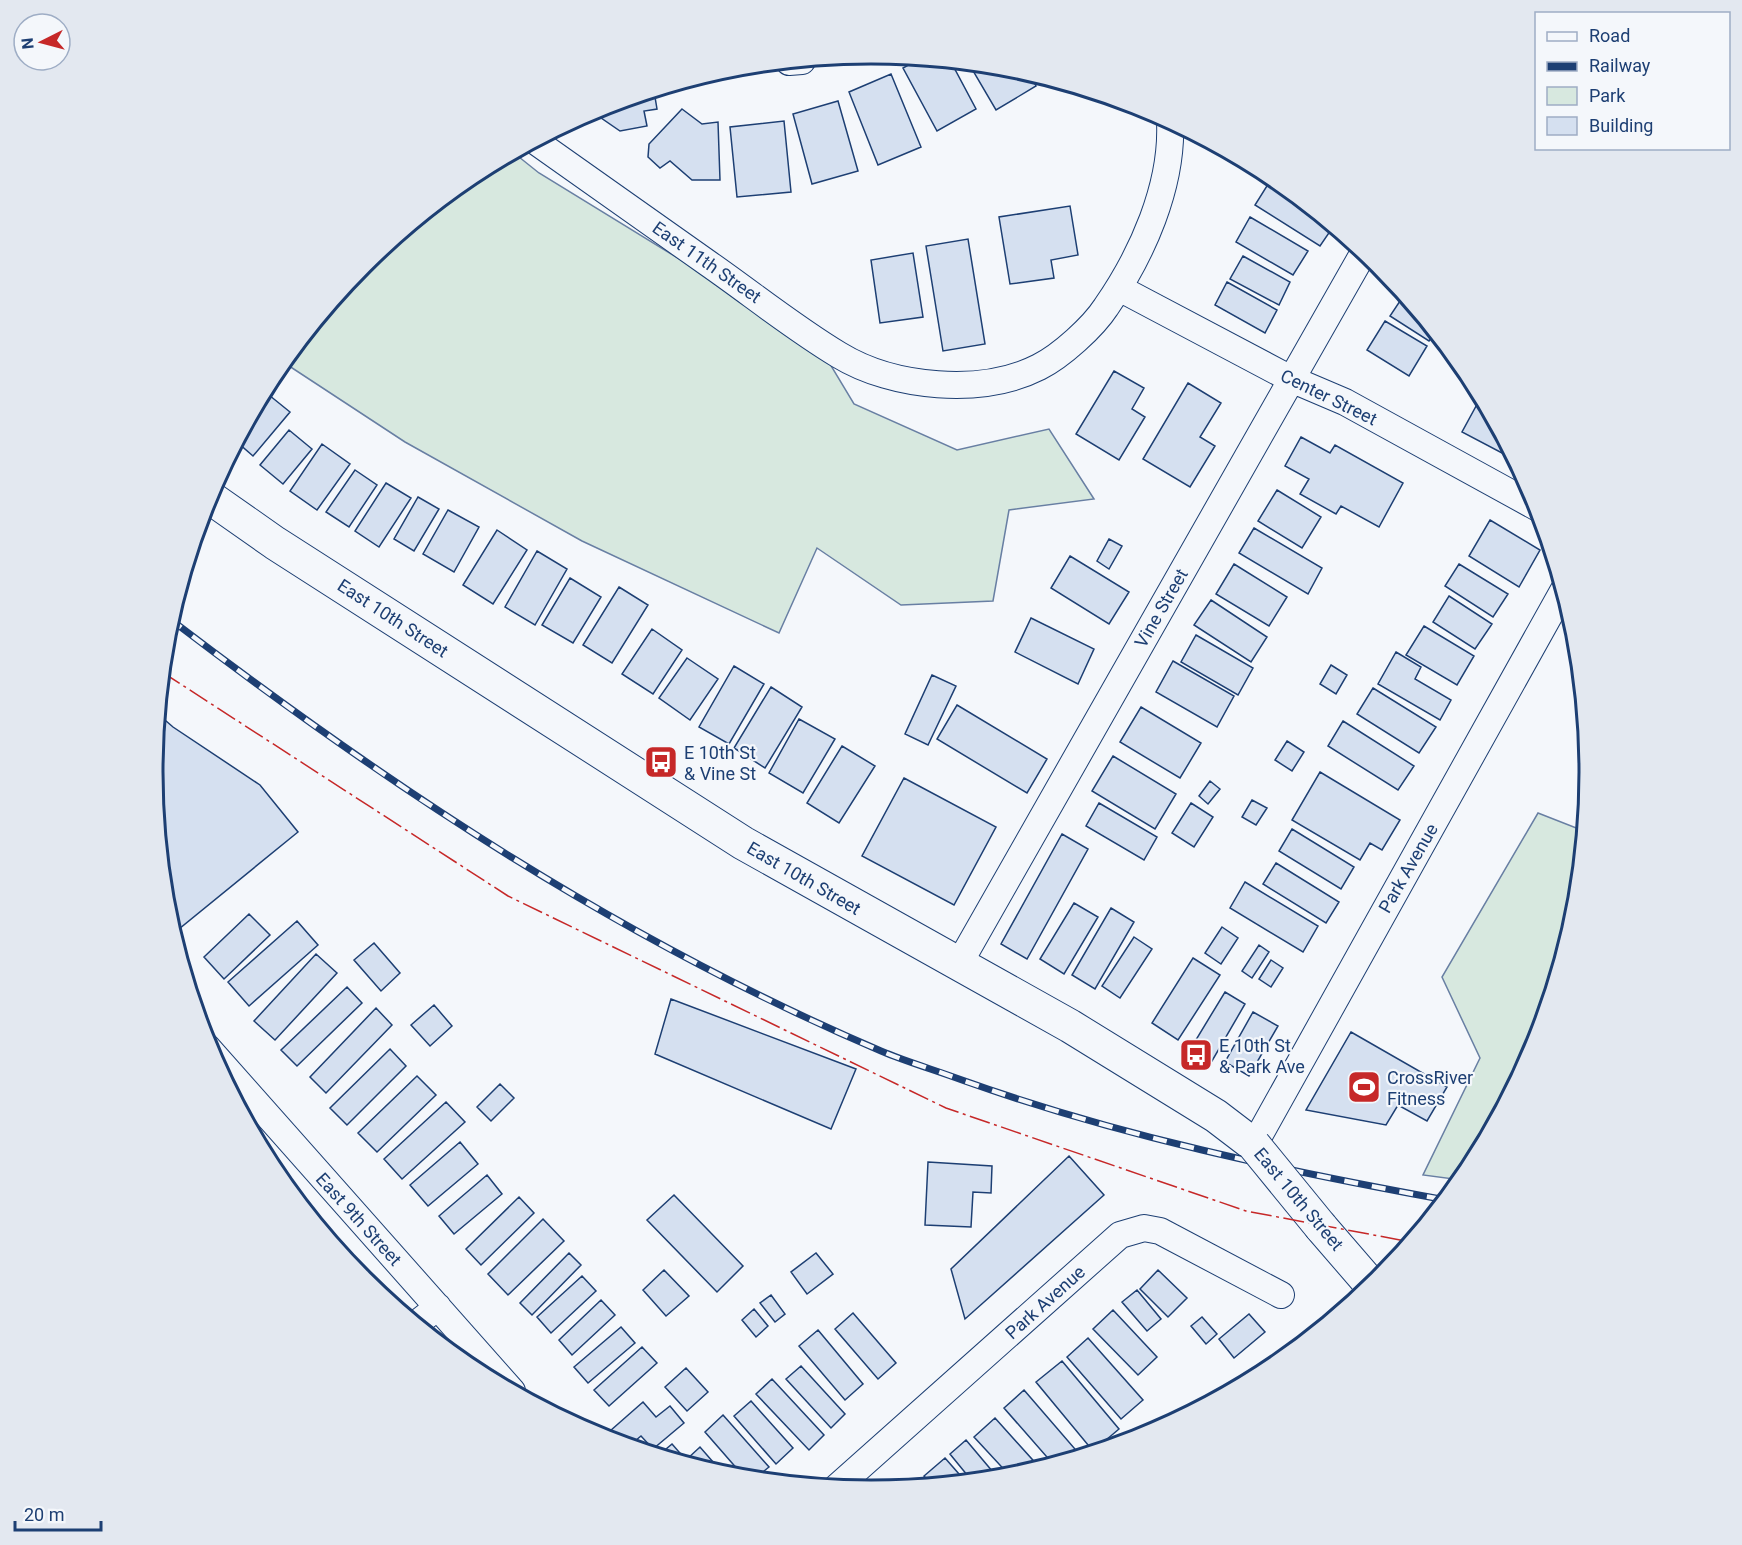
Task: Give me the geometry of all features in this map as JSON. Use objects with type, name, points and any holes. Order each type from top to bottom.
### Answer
[{"type":"main road","name":"East 10th Street","points":[[217,502],[275,543],[743,843],[1070,1026],[1216,1116],[1254,1145],[1366,1279]]},
{"type":"street","name":"East 11th Street","points":[[543,146],[840,356],[884,374],[933,384],[975,383],[1008,378],[1040,366],[1097,321],[1119,288],[1154,215],[1171,144],[1170,132]]},
{"type":"street","name":"Vine Street","points":[[959,964],[1359,260]]},
{"type":"street","name":"Center Street","points":[[1119,288],[1291,379],[1345,402],[1524,500]]},
{"type":"street","name":"Park Avenue","points":[[1254,1145],[1558,601]]},
{"type":"street","name":"East 9th Street","points":[[230,1073],[495,1372]]},
{"type":"street","name":"Park Avenue","points":[[846,1479],[1120,1234],[1144,1228],[1160,1231],[1281,1295]]},
{"type":"street","points":[[422,1319],[438,1307]]},
{"type":"green space","points":[[520,158],[539,173],[818,344],[854,404],[957,450],[1049,429],[1094,499],[1009,510],[993,601],[901,605],[817,548],[779,633],[582,541],[405,442],[291,367],[339,306],[404,240],[440,211]]},
{"type":"green space","points":[[1538,813],[1576,828],[1565,911],[1555,956],[1541,1000],[1506,1086],[1451,1179],[1423,1175],[1480,1058],[1442,977]]},
{"type":"building","points":[[907,66],[955,70],[976,109],[937,131],[903,68]]},
{"type":"building","points":[[974,73],[1035,84],[1036,86],[996,110]]},
{"type":"building","points":[[891,74],[921,147],[878,165],[849,92]]},
{"type":"building","points":[[655,98],[657,109],[644,111],[647,126],[620,131],[601,118]]},
{"type":"building","points":[[838,101],[858,171],[812,184],[793,114]]},
{"type":"building","points":[[682,109],[702,124],[718,122],[720,180],[692,180],[670,161],[660,168],[648,157],[649,144]]},
{"type":"building","points":[[784,121],[791,192],[737,197],[730,127]]},
{"type":"building","points":[[1267,186],[1329,233],[1320,246],[1255,205]]},
{"type":"building","points":[[1070,206],[1078,255],[1051,260],[1054,278],[1010,284],[999,217]]},
{"type":"building","points":[[1250,217],[1308,251],[1293,275],[1236,242]]},
{"type":"building","points":[[968,239],[985,344],[943,351],[926,246]]},
{"type":"building","points":[[913,253],[923,317],[880,323],[871,260]]},
{"type":"building","points":[[1243,256],[1290,282],[1279,305],[1230,279]]},
{"type":"building","points":[[1227,282],[1277,310],[1265,333],[1215,305]]},
{"type":"building","points":[[1399,302],[1431,339],[1429,341],[1390,316]]},
{"type":"building","points":[[1385,321],[1427,346],[1409,376],[1367,350]]},
{"type":"building","points":[[1114,371],[1144,388],[1132,409],[1145,417],[1119,460],[1076,434]]},
{"type":"building","points":[[1188,383],[1221,403],[1200,437],[1215,446],[1190,487],[1143,459]]},
{"type":"building","points":[[271,397],[290,412],[253,456],[243,447]]},
{"type":"building","points":[[1476,406],[1502,452],[1502,453],[1462,432]]},
{"type":"building","points":[[289,430],[312,449],[283,484],[260,465]]},
{"type":"building","points":[[1301,437],[1330,453],[1335,445],[1403,483],[1379,527],[1341,506],[1336,514],[1300,494],[1309,479],[1285,466]]},
{"type":"building","points":[[322,444],[350,464],[317,510],[290,491]]},
{"type":"building","points":[[355,470],[377,485],[349,527],[326,512]]},
{"type":"building","points":[[386,483],[411,498],[379,547],[355,531]]},
{"type":"building","points":[[1277,490],[1321,517],[1302,548],[1258,521]]},
{"type":"building","points":[[418,497],[439,509],[414,551],[394,539]]},
{"type":"building","points":[[448,510],[479,527],[454,572],[423,554]]},
{"type":"building","points":[[1490,520],[1540,550],[1519,587],[1469,556]]},
{"type":"building","points":[[1254,528],[1322,568],[1308,594],[1239,553]]},
{"type":"building","points":[[497,530],[527,550],[493,604],[463,585]]},
{"type":"building","points":[[1109,539],[1122,546],[1109,569],[1097,561]]},
{"type":"building","points":[[537,551],[567,569],[535,625],[505,607]]},
{"type":"building","points":[[1070,556],[1129,592],[1109,624],[1051,588]]},
{"type":"building","points":[[1234,564],[1287,597],[1269,626],[1216,594]]},
{"type":"building","points":[[1459,564],[1508,594],[1493,617],[1445,586]]},
{"type":"building","points":[[570,578],[601,597],[573,643],[542,625]]},
{"type":"building","points":[[619,587],[648,605],[612,663],[583,645]]},
{"type":"building","points":[[1449,596],[1492,624],[1475,649],[1433,622]]},
{"type":"building","points":[[1211,600],[1267,637],[1251,662],[1194,625]]},
{"type":"building","points":[[1031,618],[1094,649],[1078,684],[1015,652]]},
{"type":"building","points":[[1424,626],[1474,656],[1457,685],[1406,655]]},
{"type":"building","points":[[652,629],[682,650],[653,694],[622,674]]},
{"type":"building","points":[[1196,635],[1253,668],[1238,695],[1181,662]]},
{"type":"building","points":[[1396,652],[1421,667],[1415,679],[1451,700],[1440,720],[1378,684]]},
{"type":"building","points":[[687,658],[718,679],[690,720],[659,698]]},
{"type":"building","points":[[1173,661],[1234,696],[1217,727],[1156,692]]},
{"type":"building","points":[[1331,665],[1347,675],[1336,694],[1320,684]]},
{"type":"building","points":[[734,666],[764,684],[729,744],[699,727]]},
{"type":"building","points":[[932,675],[956,686],[928,745],[905,734]]},
{"type":"building","points":[[771,687],[802,707],[765,768],[734,748]]},
{"type":"building","points":[[1373,688],[1436,727],[1419,753],[1357,714]]},
{"type":"building","points":[[957,705],[1047,759],[1027,793],[937,739]]},
{"type":"building","points":[[1141,707],[1201,743],[1180,778],[1120,742]]},
{"type":"building","points":[[799,719],[835,739],[803,793],[769,773]]},
{"type":"building","points":[[165,720],[260,785],[298,832],[181,928],[169,865],[165,819],[163,772]]},
{"type":"building","points":[[1343,721],[1414,766],[1398,790],[1328,746]]},
{"type":"building","points":[[1287,741],[1304,752],[1292,771],[1275,760]]},
{"type":"building","points":[[842,746],[875,766],[839,823],[807,803]]},
{"type":"building","points":[[1113,756],[1176,794],[1155,829],[1092,791]]},
{"type":"building","points":[[1320,772],[1400,820],[1382,850],[1370,843],[1360,860],[1292,820]]},
{"type":"building","points":[[904,778],[996,827],[954,905],[862,856]]},
{"type":"building","points":[[1210,781],[1220,789],[1208,804],[1199,796]]},
{"type":"building","points":[[1252,800],[1267,808],[1256,825],[1242,817]]},
{"type":"building","points":[[1099,803],[1157,837],[1144,860],[1086,826]]},
{"type":"building","points":[[1191,803],[1213,817],[1194,847],[1172,833]]},
{"type":"building","points":[[1292,829],[1354,867],[1341,889],[1279,851]]},
{"type":"building","points":[[1062,834],[1088,849],[1027,959],[1001,944]]},
{"type":"building","points":[[1276,863],[1339,902],[1326,923],[1263,884]]},
{"type":"building","points":[[1245,882],[1318,926],[1303,952],[1230,908]]},
{"type":"building","points":[[1074,903],[1098,917],[1064,974],[1040,959]]},
{"type":"building","points":[[1111,908],[1134,922],[1095,989],[1072,975]]},
{"type":"building","points":[[249,914],[270,935],[224,979],[204,957]]},
{"type":"building","points":[[297,921],[318,945],[249,1006],[228,982]]},
{"type":"building","points":[[1222,927],[1238,938],[1221,964],[1205,953]]},
{"type":"building","points":[[1134,937],[1152,949],[1120,998],[1102,986]]},
{"type":"building","points":[[374,943],[400,973],[381,991],[354,960]]},
{"type":"building","points":[[1259,945],[1269,952],[1252,978],[1242,971]]},
{"type":"building","points":[[316,954],[337,973],[275,1040],[254,1021]]},
{"type":"building","points":[[1193,958],[1220,975],[1178,1040],[1152,1023]]},
{"type":"building","points":[[1271,960],[1283,968],[1271,987],[1259,979]]},
{"type":"building","points":[[347,987],[362,1003],[297,1066],[281,1050]]},
{"type":"building","points":[[1225,992],[1245,1004],[1212,1061],[1191,1048]]},
{"type":"building","points":[[671,999],[856,1069],[831,1129],[655,1054]]},
{"type":"building","points":[[434,1005],[452,1026],[430,1046],[411,1025]]},
{"type":"building","points":[[376,1008],[392,1025],[326,1093],[310,1077]]},
{"type":"building","points":[[1253,1012],[1278,1026],[1249,1076],[1225,1062]]},
{"type":"building","points":[[1351,1032],[1447,1087],[1427,1121],[1398,1105],[1386,1125],[1306,1110]]},
{"type":"building","points":[[390,1049],[406,1066],[347,1125],[330,1108]]},
{"type":"building","points":[[417,1076],[436,1095],[377,1152],[358,1133]]},
{"type":"building","points":[[500,1084],[514,1098],[491,1121],[477,1107]]},
{"type":"building","points":[[446,1102],[465,1122],[402,1179],[384,1159]]},
{"type":"building","points":[[460,1142],[478,1164],[428,1206],[410,1185]]},
{"type":"building","points":[[1069,1156],[1104,1195],[965,1319],[951,1269]]},
{"type":"building","points":[[928,1162],[992,1166],[991,1193],[973,1192],[971,1227],[925,1225]]},
{"type":"building","points":[[487,1175],[502,1194],[454,1234],[439,1216]]},
{"type":"building","points":[[674,1195],[743,1266],[717,1292],[647,1220]]},
{"type":"building","points":[[519,1197],[534,1213],[481,1265],[466,1249]]},
{"type":"building","points":[[543,1219],[564,1241],[508,1295],[488,1274]]},
{"type":"building","points":[[569,1253],[581,1265],[532,1315],[520,1303]]},
{"type":"building","points":[[816,1253],[833,1274],[807,1294],[791,1272]]},
{"type":"building","points":[[664,1270],[689,1296],[666,1316],[643,1290]]},
{"type":"building","points":[[1158,1270],[1187,1298],[1168,1317],[1140,1289]]},
{"type":"building","points":[[582,1276],[596,1291],[551,1333],[537,1317]]},
{"type":"building","points":[[1137,1290],[1161,1319],[1147,1331],[1122,1302]]},
{"type":"building","points":[[771,1295],[785,1314],[775,1322],[760,1303]]},
{"type":"building","points":[[601,1300],[615,1315],[572,1355],[559,1340]]},
{"type":"building","points":[[754,1309],[768,1326],[756,1337],[742,1320]]},
{"type":"building","points":[[1113,1310],[1157,1357],[1138,1375],[1093,1329]]},
{"type":"building","points":[[853,1313],[896,1363],[878,1379],[835,1329]]},
{"type":"building","points":[[1249,1314],[1265,1332],[1234,1358],[1219,1339]]},
{"type":"building","points":[[1202,1317],[1217,1334],[1206,1344],[1191,1326]]},
{"type":"building","points":[[621,1327],[635,1343],[588,1383],[574,1367]]},
{"type":"building","points":[[818,1330],[863,1384],[845,1400],[799,1346]]},
{"type":"building","points":[[1088,1338],[1143,1400],[1121,1419],[1067,1357]]},
{"type":"building","points":[[642,1347],[657,1363],[609,1406],[594,1390]]},
{"type":"building","points":[[1062,1361],[1119,1429],[1105,1441],[1089,1446],[1036,1382]]},
{"type":"building","points":[[801,1366],[845,1414],[831,1428],[786,1379]]},
{"type":"building","points":[[686,1368],[708,1392],[687,1411],[665,1387]]},
{"type":"building","points":[[772,1379],[824,1435],[809,1450],[756,1394]]},
{"type":"building","points":[[1024,1390],[1076,1450],[1047,1458],[1004,1408]]},
{"type":"building","points":[[751,1401],[793,1448],[776,1464],[734,1416]]},
{"type":"building","points":[[643,1402],[656,1417],[670,1406],[684,1423],[656,1447],[649,1445],[641,1436],[636,1440],[610,1431]]},
{"type":"building","points":[[723,1415],[769,1467],[763,1472],[736,1467],[705,1432]]},
{"type":"building","points":[[995,1418],[1034,1461],[1003,1468],[974,1437]]},
{"type":"building","points":[[966,1440],[991,1470],[966,1474],[950,1454]]},
{"type":"building","points":[[672,1444],[681,1454],[666,1450]]},
{"type":"building","points":[[700,1447],[713,1462],[690,1456]]},
{"type":"building","points":[[945,1458],[959,1474],[926,1478],[924,1476]]},
{"type":"railway","points":[[179,626],[339,743],[512,858],[601,911],[785,1008],[901,1059],[1081,1118],[1262,1164],[1437,1198]]},
{"type":"power","points":[[170,677],[508,896],[946,1108],[1246,1211],[1402,1240]]},
{"type":"place","name":"E 10th St & Vine St","points":[[661,762]]},
{"type":"place","name":"E 10th St & Park Ave","points":[[1196,1055]]},
{"type":"place","name":"CrossRiver Fitness","points":[[1364,1087]]}]
